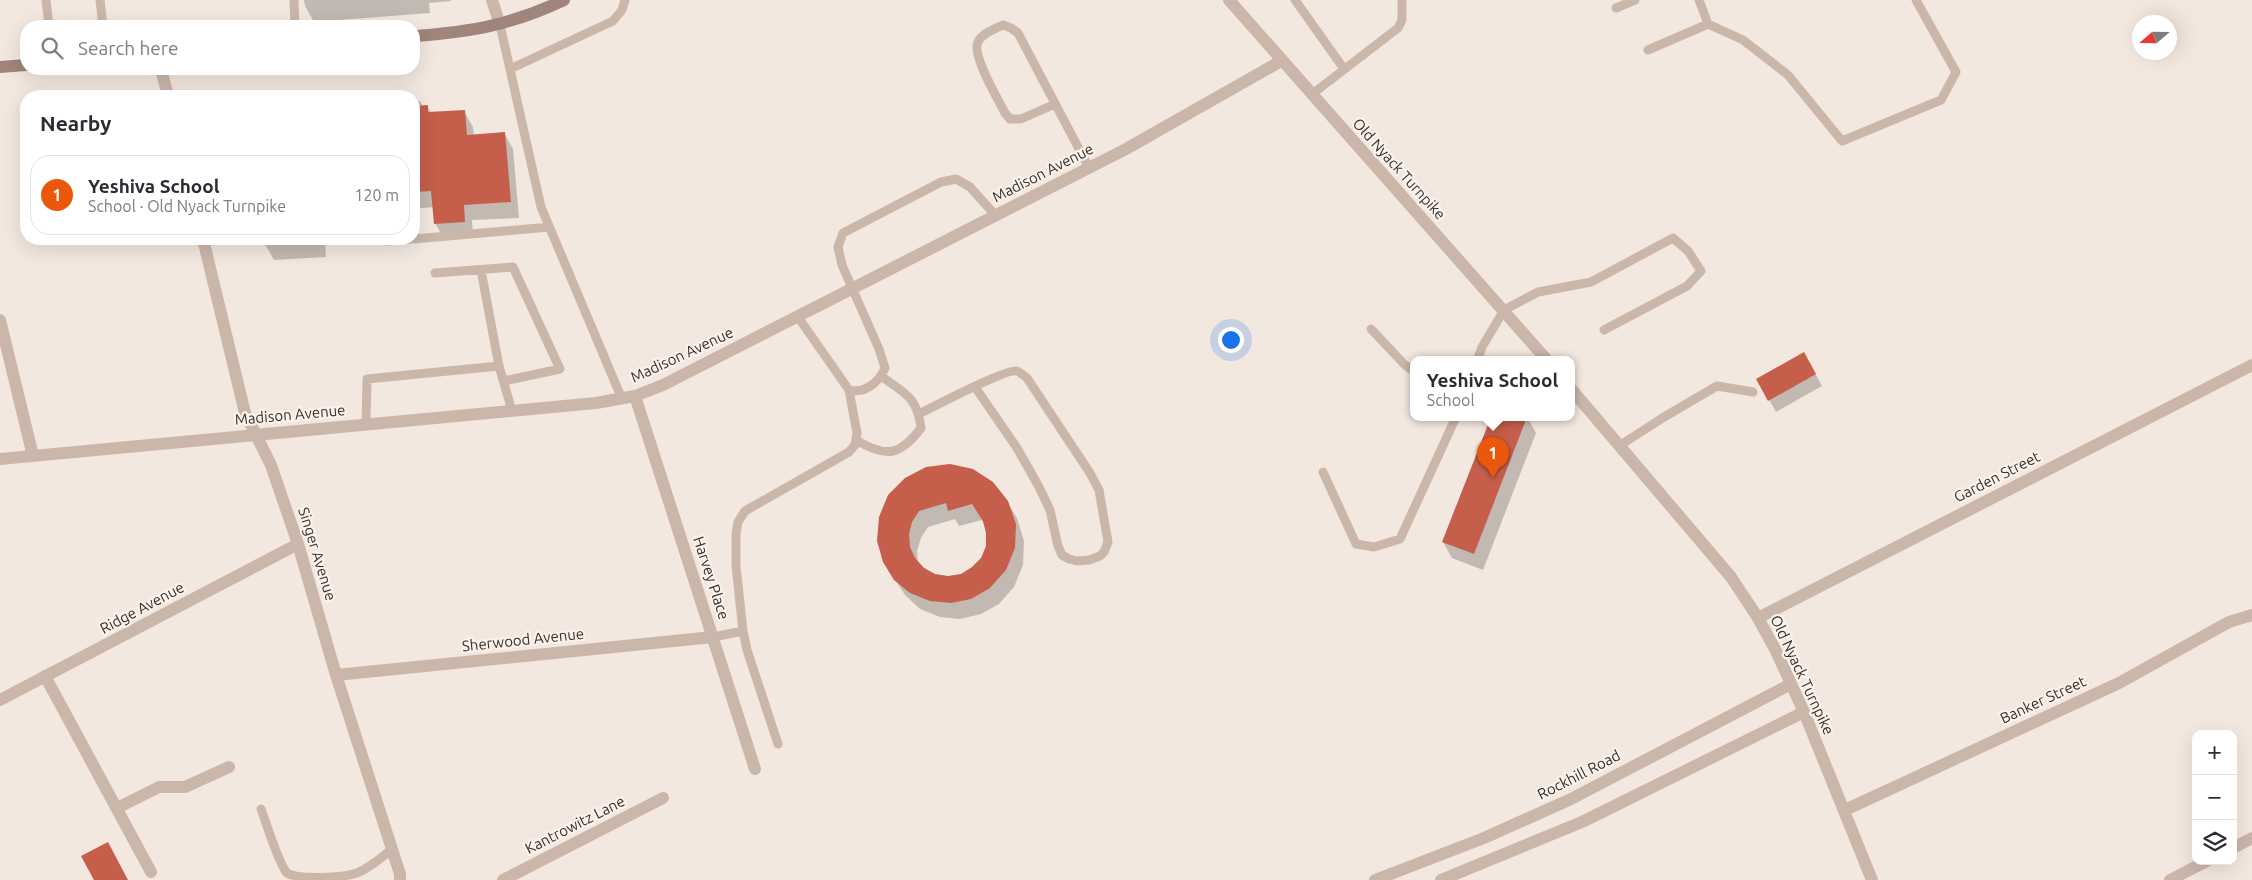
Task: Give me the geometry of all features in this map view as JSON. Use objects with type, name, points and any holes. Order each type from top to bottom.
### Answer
[{"type":"main road","points":[[420,36],[462,33],[500,25],[536,13],[564,0]]},
{"type":"main road","points":[[0,67],[20,65]]},
{"type":"street","points":[[492,0],[500,25]]},
{"type":"street","name":"Old Nyack Turnpike","points":[[1229,0],[1543,356]]},
{"type":"street","name":"Madison Avenue","points":[[0,459],[596,403],[635,396],[663,385],[1089,168],[1281,61]]},
{"type":"street","points":[[163,75],[166,90]]},
{"type":"street","name":"Singer Avenue","points":[[204,245],[245,413],[254,435],[271,465],[298,544],[336,675],[400,874],[400,880]]},
{"type":"street","points":[[0,320],[33,456]]},
{"type":"street","name":"Garden Street","points":[[1758,618],[2252,365]]},
{"type":"street","name":"Old Nyack Turnpike","points":[[1575,394],[1731,577],[1758,618],[1804,712],[1872,880]]},
{"type":"street","name":"Harvey Place","points":[[635,396],[755,769]]},
{"type":"street","name":"Ridge Avenue","points":[[0,700],[298,544]]},
{"type":"street","name":"Banker Street","points":[[1845,810],[2119,683],[2229,622],[2252,615]]},
{"type":"street","name":"Sherwood Avenue","points":[[336,675],[713,637]]},
{"type":"street","points":[[45,676],[151,872]]},
{"type":"street","name":"Rockhill Road","points":[[1375,880],[1484,838],[1571,799],[1791,684]]},
{"type":"street","points":[[1441,880],[1582,822],[1804,712]]},
{"type":"street","points":[[117,808],[159,787],[186,787],[229,766]]},
{"type":"street","name":"Kantrowitz Lane","points":[[503,880],[663,798]]},
{"type":"street","points":[[2237,846],[2252,838]]},
{"type":"street","points":[[2170,880],[2199,865]]},
{"type":"lane","points":[[46,0],[48,20]]},
{"type":"lane","points":[[100,0],[102,20]]},
{"type":"lane","points":[[294,0],[295,20]]},
{"type":"lane","points":[[510,69],[612,20],[622,10],[625,0]]},
{"type":"lane","points":[[1295,0],[1344,69]]},
{"type":"lane","points":[[1311,95],[1398,28],[1402,20],[1402,0]]},
{"type":"lane","points":[[1616,8],[1635,0]]},
{"type":"lane","points":[[1699,0],[1708,24],[1743,40],[1788,75],[1842,140],[1941,100],[1956,72],[1916,0]]},
{"type":"lane","points":[[1648,50],[1708,24]]},
{"type":"lane","points":[[500,25],[534,178],[549,227],[622,398]]},
{"type":"lane","points":[[1055,104],[1020,119],[1010,119],[1005,113],[977,55],[976,44],[981,36],[1003,25],[1012,28],[1018,33],[1089,168]]},
{"type":"lane","points":[[856,440],[872,450],[888,452],[907,446],[921,428],[919,410],[905,392],[883,372],[879,349],[842,265],[838,247],[843,233],[941,182],[956,179],[970,186],[996,216]]},
{"type":"lane","points":[[420,238],[549,227]]},
{"type":"lane","points":[[1479,356],[1482,347],[1504,310],[1538,292],[1591,282],[1673,238],[1688,251],[1701,270],[1687,286],[1604,330]]},
{"type":"lane","points":[[435,273],[513,267],[560,368],[504,381]]},
{"type":"lane","points":[[481,270],[499,366],[512,411]]},
{"type":"lane","points":[[778,744],[747,650],[743,631],[736,566],[738,522],[745,511],[849,452],[855,445],[856,440],[855,413],[849,390],[798,317]]},
{"type":"lane","points":[[1372,329],[1410,368]]},
{"type":"lane","points":[[366,424],[367,379],[499,366]]},
{"type":"lane","points":[[919,414],[1008,371],[1017,370],[1027,378],[1090,473],[1099,490],[1108,542],[1100,556],[1077,561],[1062,555],[1058,546],[1050,510],[1039,486],[1017,448],[975,387]]},
{"type":"lane","points":[[849,390],[856,392],[864,389],[875,383],[883,372]]},
{"type":"lane","points":[[1619,446],[1718,386],[1753,392]]},
{"type":"lane","points":[[1323,472],[1356,544],[1374,547],[1400,539],[1454,421]]},
{"type":"lane","points":[[713,637],[743,631]]},
{"type":"lane","points":[[261,809],[281,864],[286,873],[294,878],[323,879],[357,873],[371,866],[392,849]]},
{"type":"building","points":[[428,105],[428,112],[465,110],[467,135],[505,132],[511,202],[464,205],[465,222],[434,224],[431,191],[420,192],[420,106]]},
{"type":"building","points":[[1804,352],[1816,374],[1768,401],[1756,379]]},
{"type":"building","points":[[1489,421],[1525,421],[1474,554],[1442,542]]},
{"type":"building","points":[[950,464],[973,469],[993,482],[1008,501],[1016,524],[1015,548],[1006,570],[990,588],[971,599],[951,603],[930,601],[910,593],[894,580],[883,562],[877,541],[879,517],[888,495],[905,478],[926,467]],"holes":[[[946,503],[948,511],[972,504],[983,521],[986,533],[986,546],[981,558],[961,574],[948,576],[935,574],[924,568],[915,558],[910,547],[909,534],[912,522],[919,511]]]},
{"type":"building","points":[[108,842],[128,880],[94,880],[81,856]]},
{"type":"place","name":"Yeshiva School","points":[[1493,478]]}]
